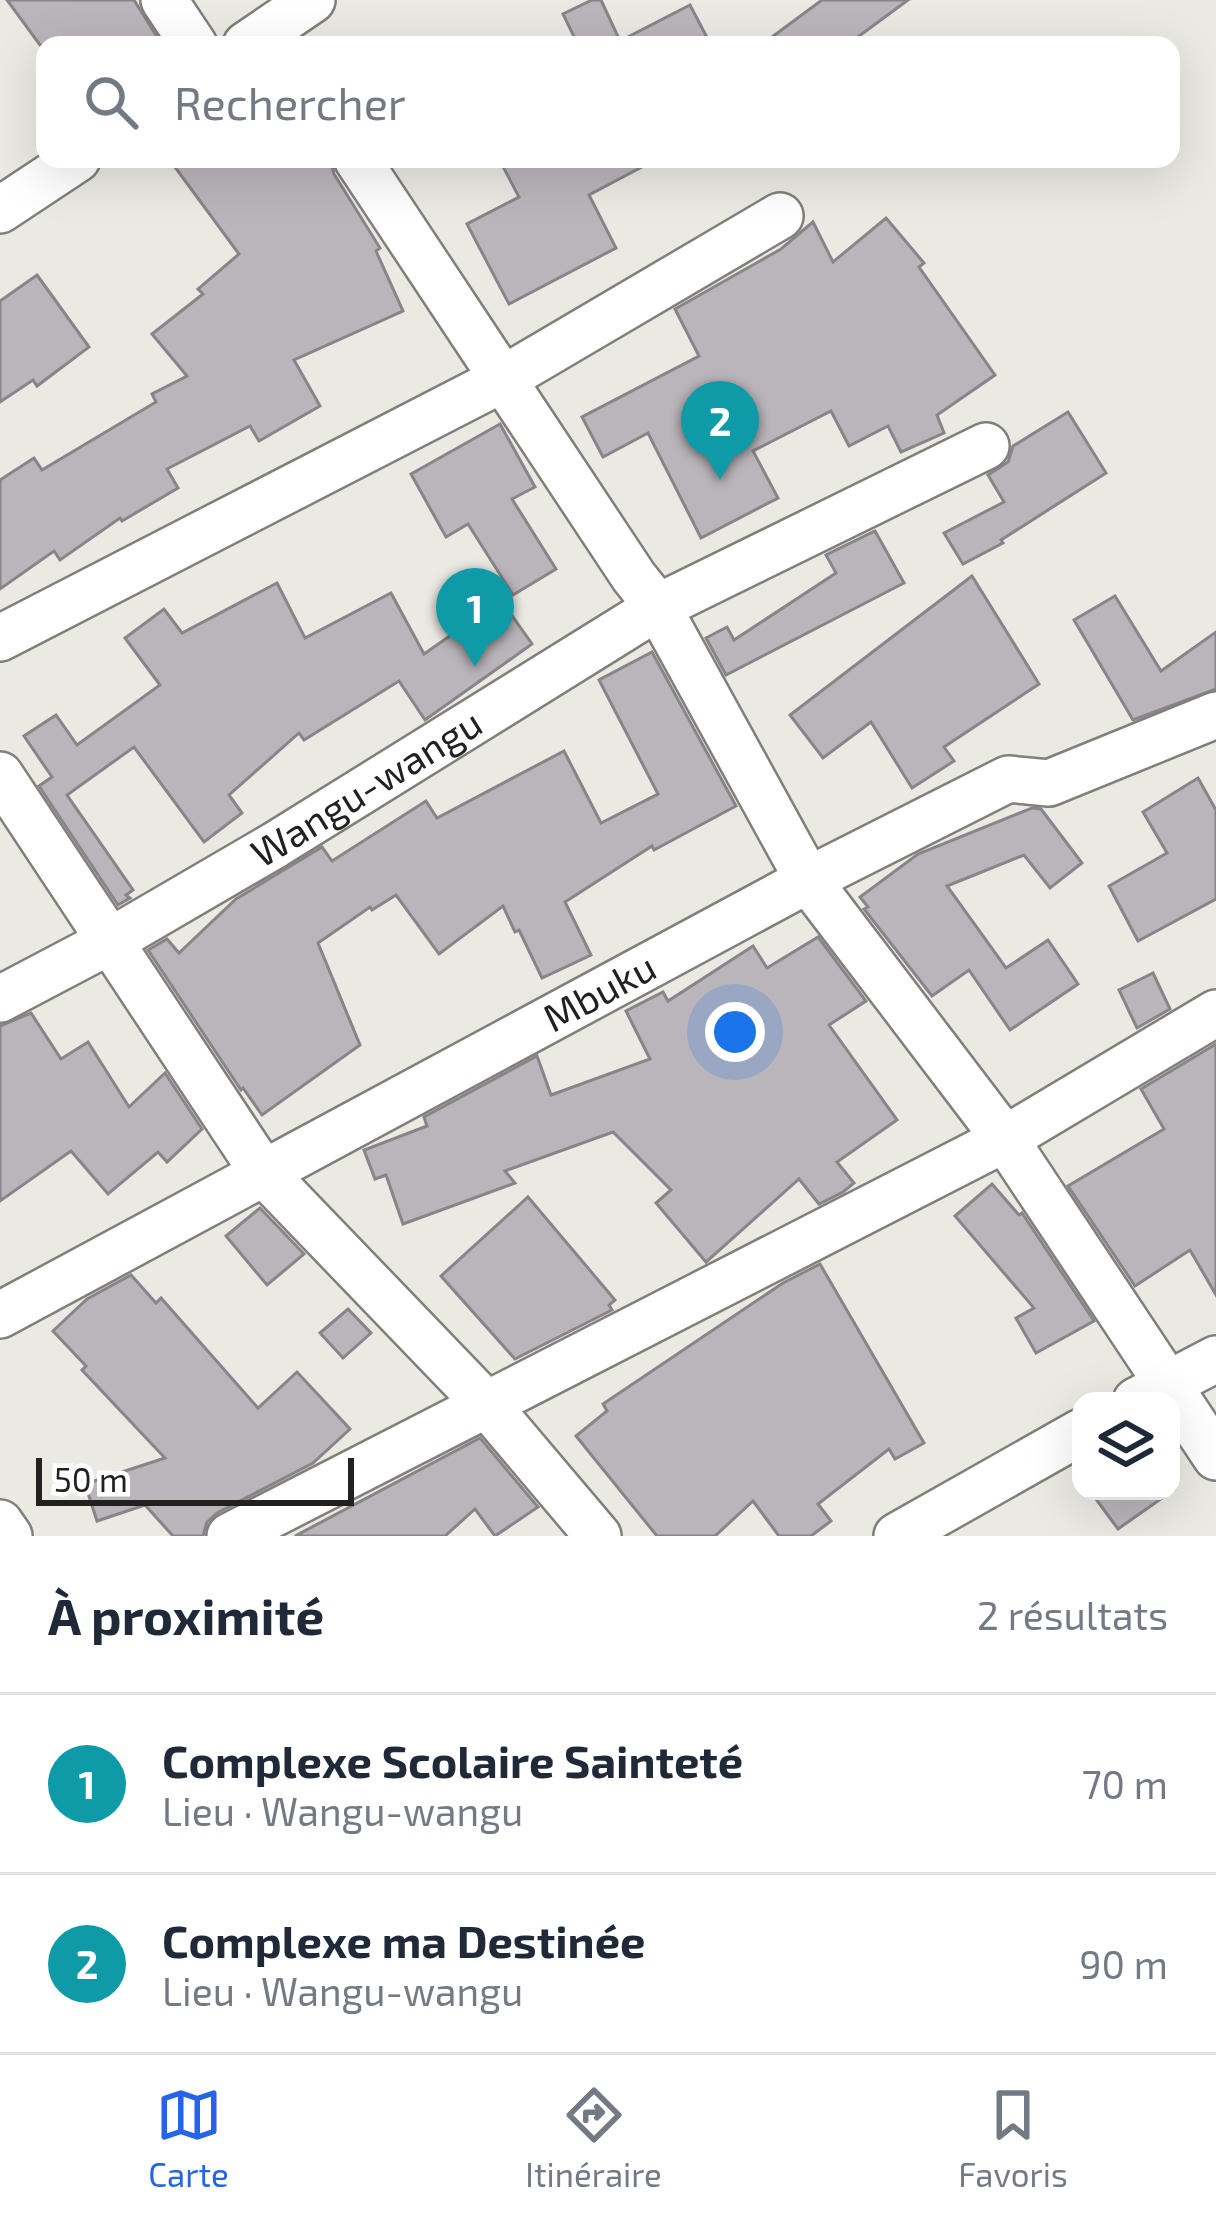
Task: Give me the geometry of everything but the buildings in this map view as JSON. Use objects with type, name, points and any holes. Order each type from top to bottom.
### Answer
[{"type":"street","points":[[164,0],[188,36]]},
{"type":"street","points":[[270,36],[312,0]]},
{"type":"street","points":[[0,210],[63,168]]},
{"type":"street","points":[[363,168],[634,578],[658,607],[808,880],[1004,1139],[1150,1392]]},
{"type":"street","points":[[0,638],[503,380],[780,216]]},
{"type":"street","name":"Wangu-wangu","points":[[0,999],[275,844],[658,607],[986,446]]},
{"type":"street","name":"Mbuku","points":[[0,1315],[808,880],[1008,779],[1048,783],[1216,715]]},
{"type":"street","points":[[0,775],[262,1171],[488,1406],[598,1536]]},
{"type":"street","points":[[230,1536],[1004,1139],[1216,1013]]},
{"type":"street","points":[[1153,1392],[1216,1359]]},
{"type":"street","points":[[1180,1422],[1216,1457]]},
{"type":"street","points":[[897,1536],[1072,1437]]},
{"type":"street","points":[[0,1523],[9,1536]]},
{"type":"place","name":"Complexe ma Destinée","points":[[720,480]]},
{"type":"place","name":"Complexe Scolaire Sainteté","points":[[475,667]]}]
